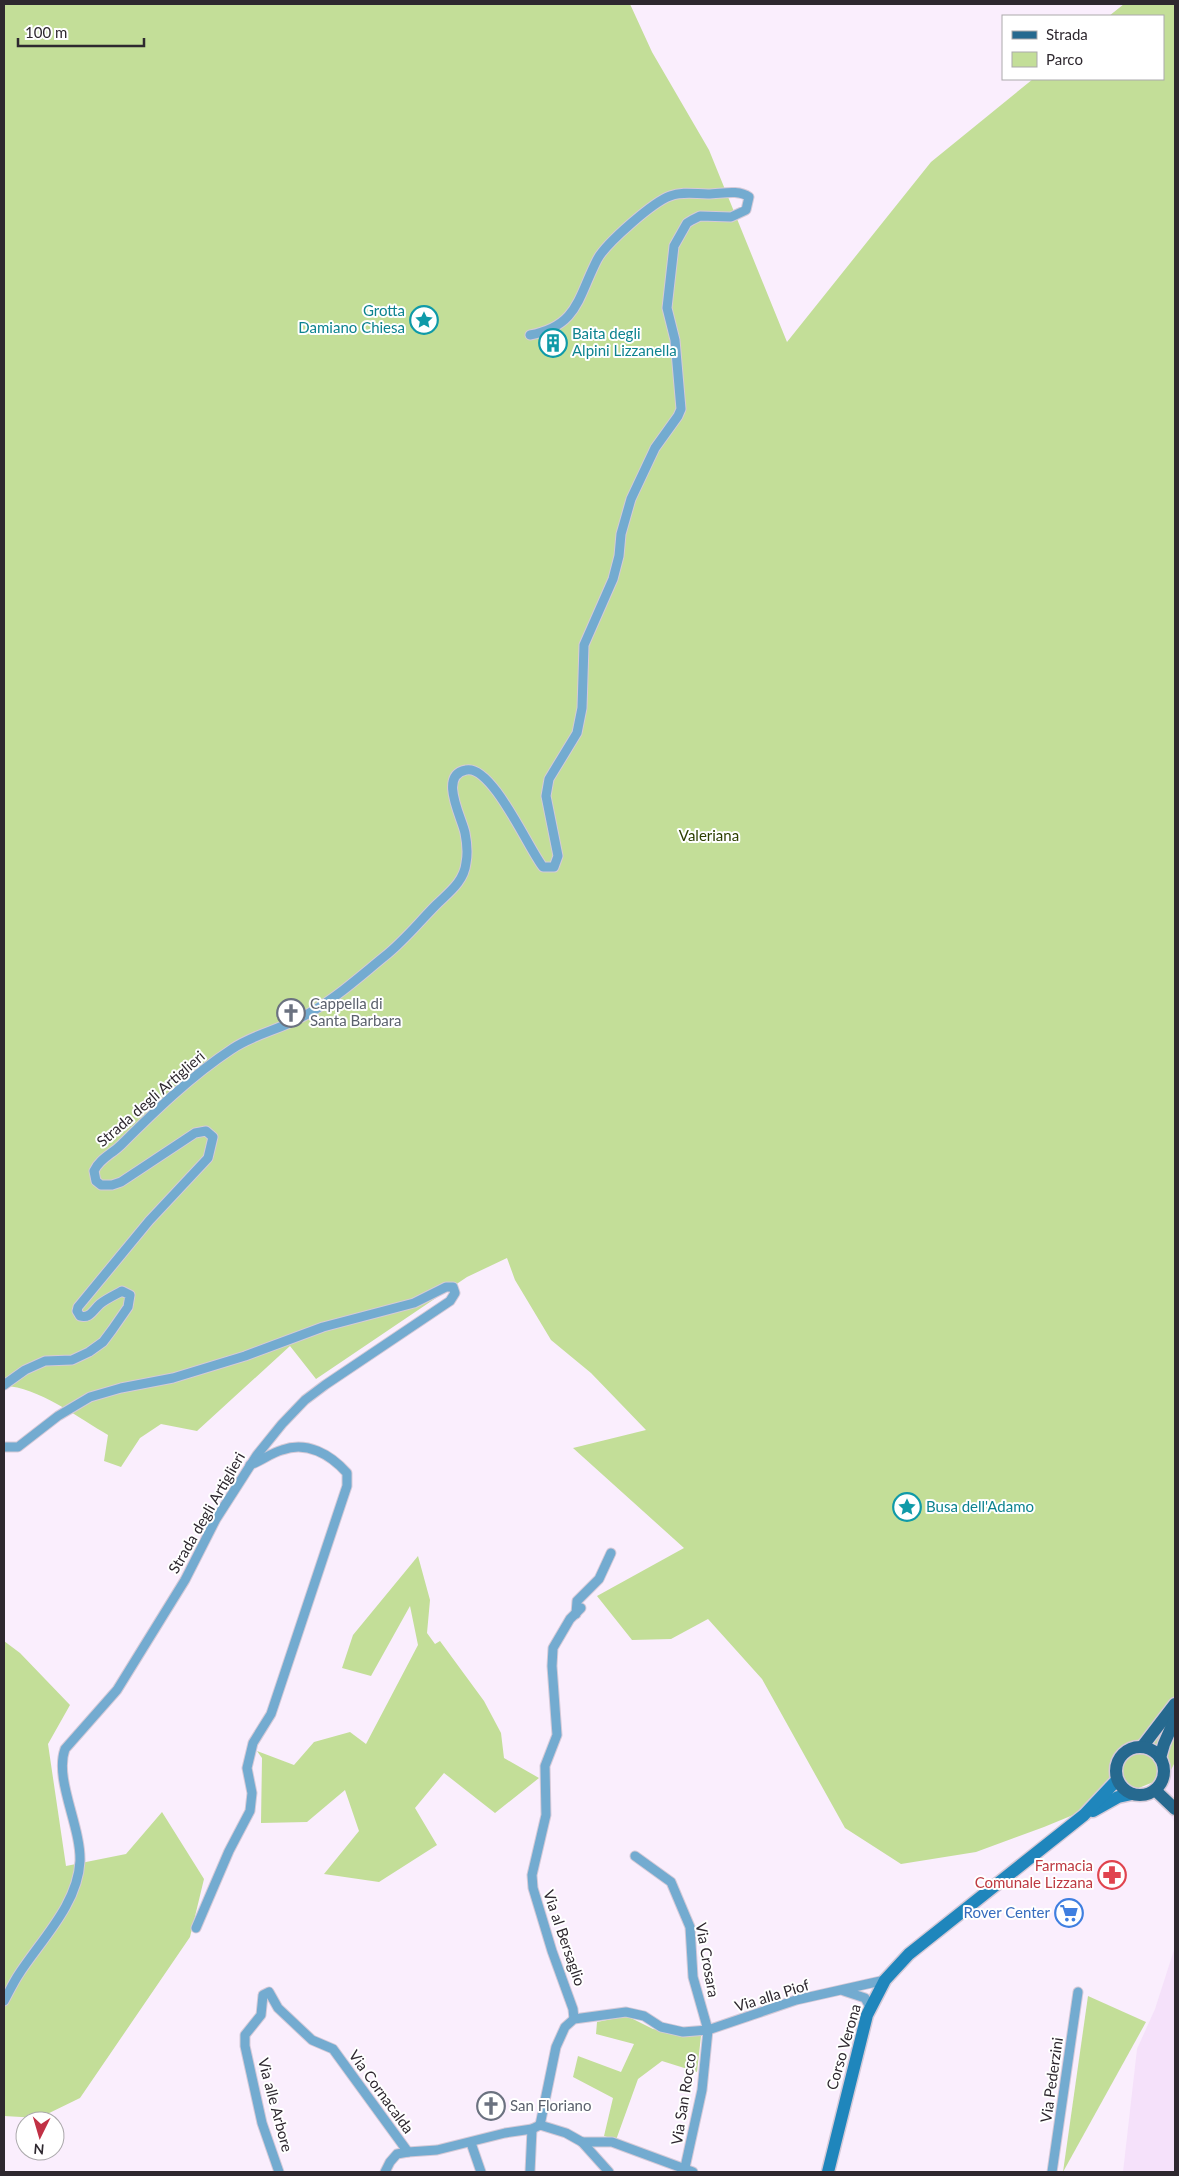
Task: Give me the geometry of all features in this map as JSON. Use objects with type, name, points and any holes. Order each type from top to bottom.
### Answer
[{"type":"main road","points":[[1142,1747],[1175,1704]]},
{"type":"main road","points":[[1160,1758],[1175,1719]]},
{"type":"main road","points":[[1084,1815],[1118,1797],[1132,1794],[1140,1795],[1155,1790],[1163,1775],[1163,1766],[1160,1758],[1149,1749],[1142,1747],[1126,1751],[1120,1756],[1117,1764],[1117,1780],[1123,1788],[1132,1794]]},
{"type":"main road","points":[[1084,1815],[1117,1780]]},
{"type":"main road","points":[[1155,1790],[1175,1809]]},
{"type":"main road","name":"Corso Verona","points":[[828,2172],[870,2002],[885,1980],[909,1954],[1084,1815]]},
{"type":"street","name":"Strada degli Artiglieri","points":[[4,1385],[24,1370],[44,1361],[72,1360],[89,1352],[102,1342],[128,1307],[130,1295],[122,1291],[100,1304],[91,1315],[84,1317],[80,1316],[77,1311],[78,1307],[149,1221],[208,1158],[213,1137],[206,1131],[195,1133],[121,1182],[112,1185],[101,1185],[96,1181],[94,1171],[100,1162],[120,1146],[187,1083],[232,1048],[314,1010],[368,969],[409,935],[456,886],[466,865],[467,850],[465,832],[454,801],[452,785],[462,772],[477,772],[491,786],[512,814],[543,867],[554,867],[558,856],[546,796],[549,779],[577,733],[582,708],[584,645],[614,579],[620,556],[621,534],[631,499],[655,448],[681,409],[675,340],[667,308],[674,246],[687,223],[700,216],[731,217],[736,215],[746,210],[749,204],[749,197],[736,192],[682,193],[663,199],[633,222],[605,249],[597,259],[576,304],[560,325],[542,333],[530,335]]},
{"type":"street","name":"Strada degli Artiglieri","points":[[4,1446],[18,1447],[58,1416],[90,1397],[120,1388],[174,1378],[245,1356],[324,1327],[414,1303],[446,1287],[453,1287],[455,1293],[450,1301],[305,1400],[282,1424],[250,1465],[216,1520],[185,1580],[117,1690],[65,1749],[61,1759],[63,1776],[74,1818],[80,1861],[76,1884],[65,1907],[17,1976],[4,2001]]},
{"type":"street","points":[[196,1928],[228,1851],[250,1810],[252,1793],[247,1768],[253,1743],[271,1714],[347,1486],[347,1473],[338,1462],[321,1452],[300,1445],[280,1450],[250,1465]]},
{"type":"street","name":"Via al Bersaglio","points":[[574,2019],[574,2009],[552,1951],[533,1888],[532,1875],[546,1815],[545,1766],[557,1735],[552,1666],[553,1648],[578,1611],[577,1601],[595,1584],[603,1560],[611,1553]]},
{"type":"street","name":"Via Crosara","points":[[635,1856],[671,1882],[690,1927],[693,1977],[708,2030]]},
{"type":"street","name":"Via alla Piof","points":[[574,2019],[626,2012],[644,2016],[660,2028],[683,2032],[708,2030],[796,2000],[844,1991],[885,1980]]},
{"type":"street","points":[[863,1986],[870,1990],[870,2002]]},
{"type":"street","name":"Via alla Piof","points":[[844,1991],[870,2002]]},
{"type":"street","name":"Via Cornacalda","points":[[245,2046],[245,2035],[261,2015],[263,1995],[269,1992],[278,2008],[312,2040],[333,2049],[408,2152]]},
{"type":"street","name":"Via Pederzini","points":[[1052,2172],[1078,1992]]},
{"type":"street","points":[[530,2172],[536,2127],[556,2047],[565,2027],[574,2019]]},
{"type":"street","name":"Via San Rocco","points":[[687,2171],[702,2090],[708,2030]]},
{"type":"street","name":"Via alle Arbore","points":[[245,2046],[262,2123],[279,2172]]},
{"type":"street","points":[[385,2172],[397,2154],[437,2150],[536,2127],[566,2134],[582,2142],[609,2172]]},
{"type":"street","points":[[582,2142],[612,2142],[687,2171]]},
{"type":"street","points":[[472,2143],[481,2172]]},
{"type":"shaded area","points":[[1175,1762],[1175,1823],[1150,1783],[1168,1776]]},
{"type":"shaded area","points":[[1175,1947],[1175,2172],[1123,2172],[1137,2049],[1155,2009]]},
{"type":"green space","name":"Valeriana","points":[[4,4],[630,4],[652,52],[709,150],[787,342],[931,162],[1032,80],[1164,80],[1164,15],[1110,15],[1124,4],[1175,4],[1175,1762],[1168,1776],[1044,1827],[976,1852],[901,1864],[845,1828],[762,1679],[708,1619],[671,1639],[632,1640],[597,1596],[684,1548],[573,1448],[646,1430],[591,1373],[551,1340],[515,1280],[507,1258],[467,1277],[316,1379],[290,1346],[197,1431],[161,1424],[140,1438],[121,1467],[104,1461],[108,1435],[43,1397],[16,1387],[4,1386]]},
{"type":"green space","points":[[418,1556],[430,1600],[427,1633],[435,1644],[440,1641],[484,1701],[501,1733],[504,1758],[539,1778],[495,1813],[444,1773],[415,1808],[437,1845],[379,1882],[324,1874],[359,1831],[345,1790],[307,1822],[261,1823],[262,1758],[257,1751],[294,1765],[314,1742],[350,1732],[366,1744],[418,1645],[410,1606],[371,1676],[342,1668],[353,1635]]},
{"type":"green space","points":[[4,1641],[20,1653],[70,1705],[48,1744],[66,1866],[126,1854],[162,1812],[204,1879],[190,1937],[80,2098],[53,2111],[15,2111],[15,2117],[4,2116]]},
{"type":"green space","points":[[1088,1996],[1146,2022],[1063,2172]]},
{"type":"green space","points":[[627,2016],[653,2029],[701,2036],[697,2072],[662,2061],[638,2079],[616,2140],[604,2136],[613,2098],[573,2077],[578,2056],[621,2072],[634,2044],[596,2034],[597,2022]]},
{"type":"place","name":"Grotta Damiano Chiesa","points":[[424,320]]},
{"type":"place","name":"Baita degli Alpini Lizzanella","points":[[553,343]]},
{"type":"place","name":"Cappella di Santa Barbara","points":[[291,1013]]},
{"type":"place","name":"Busa dell'Adamo","points":[[907,1507]]},
{"type":"place","name":"Farmacia Comunale Lizzana","points":[[1112,1875]]},
{"type":"place","name":"Rover Center","points":[[1069,1913]]},
{"type":"place","name":"San Floriano","points":[[491,2106]]}]
